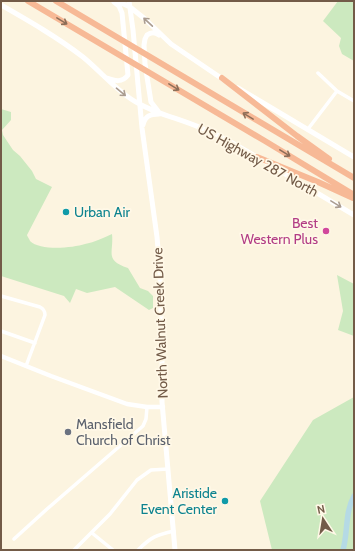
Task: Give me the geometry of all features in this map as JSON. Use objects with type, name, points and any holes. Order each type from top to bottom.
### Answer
[{"type":"highway","points":[[28,1],[354,195]]},
{"type":"highway","points":[[58,2],[354,178]]},
{"type":"highway","points":[[222,78],[297,136],[326,157],[354,174]]},
{"type":"highway","points":[[256,157],[318,182],[354,199]]},
{"type":"main road","points":[[105,77],[116,81],[122,81],[128,75],[122,13],[119,6],[114,1]]},
{"type":"main road","points":[[117,1],[130,7],[171,44],[222,78],[354,157]]},
{"type":"main road","name":"North Walnut Creek Drive","points":[[129,1],[142,128],[161,277],[163,407],[175,550]]},
{"type":"main road","name":"US Highway 287 North","points":[[1,5],[55,37],[84,58],[121,92],[140,104],[149,109],[204,129],[244,149],[354,215]]},
{"type":"main road","points":[[161,113],[151,102],[145,64],[144,45],[147,35],[151,32],[164,38]]},
{"type":"main road","points":[[142,128],[148,116],[151,114],[161,113]]},
{"type":"street","points":[[318,73],[337,91],[354,101]]},
{"type":"street","points":[[308,129],[337,91]]},
{"type":"street","points":[[1,296],[44,309],[45,315],[26,366]]},
{"type":"street","points":[[1,331],[35,343]]},
{"type":"street","points":[[1,356],[127,404],[147,407],[163,407]]},
{"type":"street","points":[[14,539],[144,426],[147,407]]},
{"type":"street","points":[[74,550],[110,514],[137,480],[151,470],[168,469]]},
{"type":"street","points":[[138,550],[154,536],[174,531]]},
{"type":"street","points":[[92,533],[113,550]]},
{"type":"green space","points":[[338,1],[354,1],[354,61],[342,54],[339,46],[341,38],[323,21]]},
{"type":"green space","points":[[1,109],[11,112],[11,120],[2,130],[3,135],[13,150],[32,171],[36,179],[52,187],[27,235],[30,241],[41,246],[56,248],[89,243],[112,234],[113,259],[128,268],[140,288],[148,291],[153,296],[153,308],[149,310],[115,287],[87,293],[76,289],[70,303],[64,296],[1,276]]},
{"type":"green space","points":[[337,275],[354,284],[354,336],[338,330],[343,311]]},
{"type":"green space","points":[[354,397],[354,550],[272,550],[260,501],[313,420]]},
{"type":"waterway","points":[[343,550],[349,509],[354,496]]},
{"type":"place","name":"Urban Air","points":[[66,212]]},
{"type":"place","name":"Best Western Plus","points":[[326,231]]},
{"type":"place","name":"Mansfield Church of Christ","points":[[68,432]]},
{"type":"place","name":"Aristide Event Center","points":[[225,501]]}]
